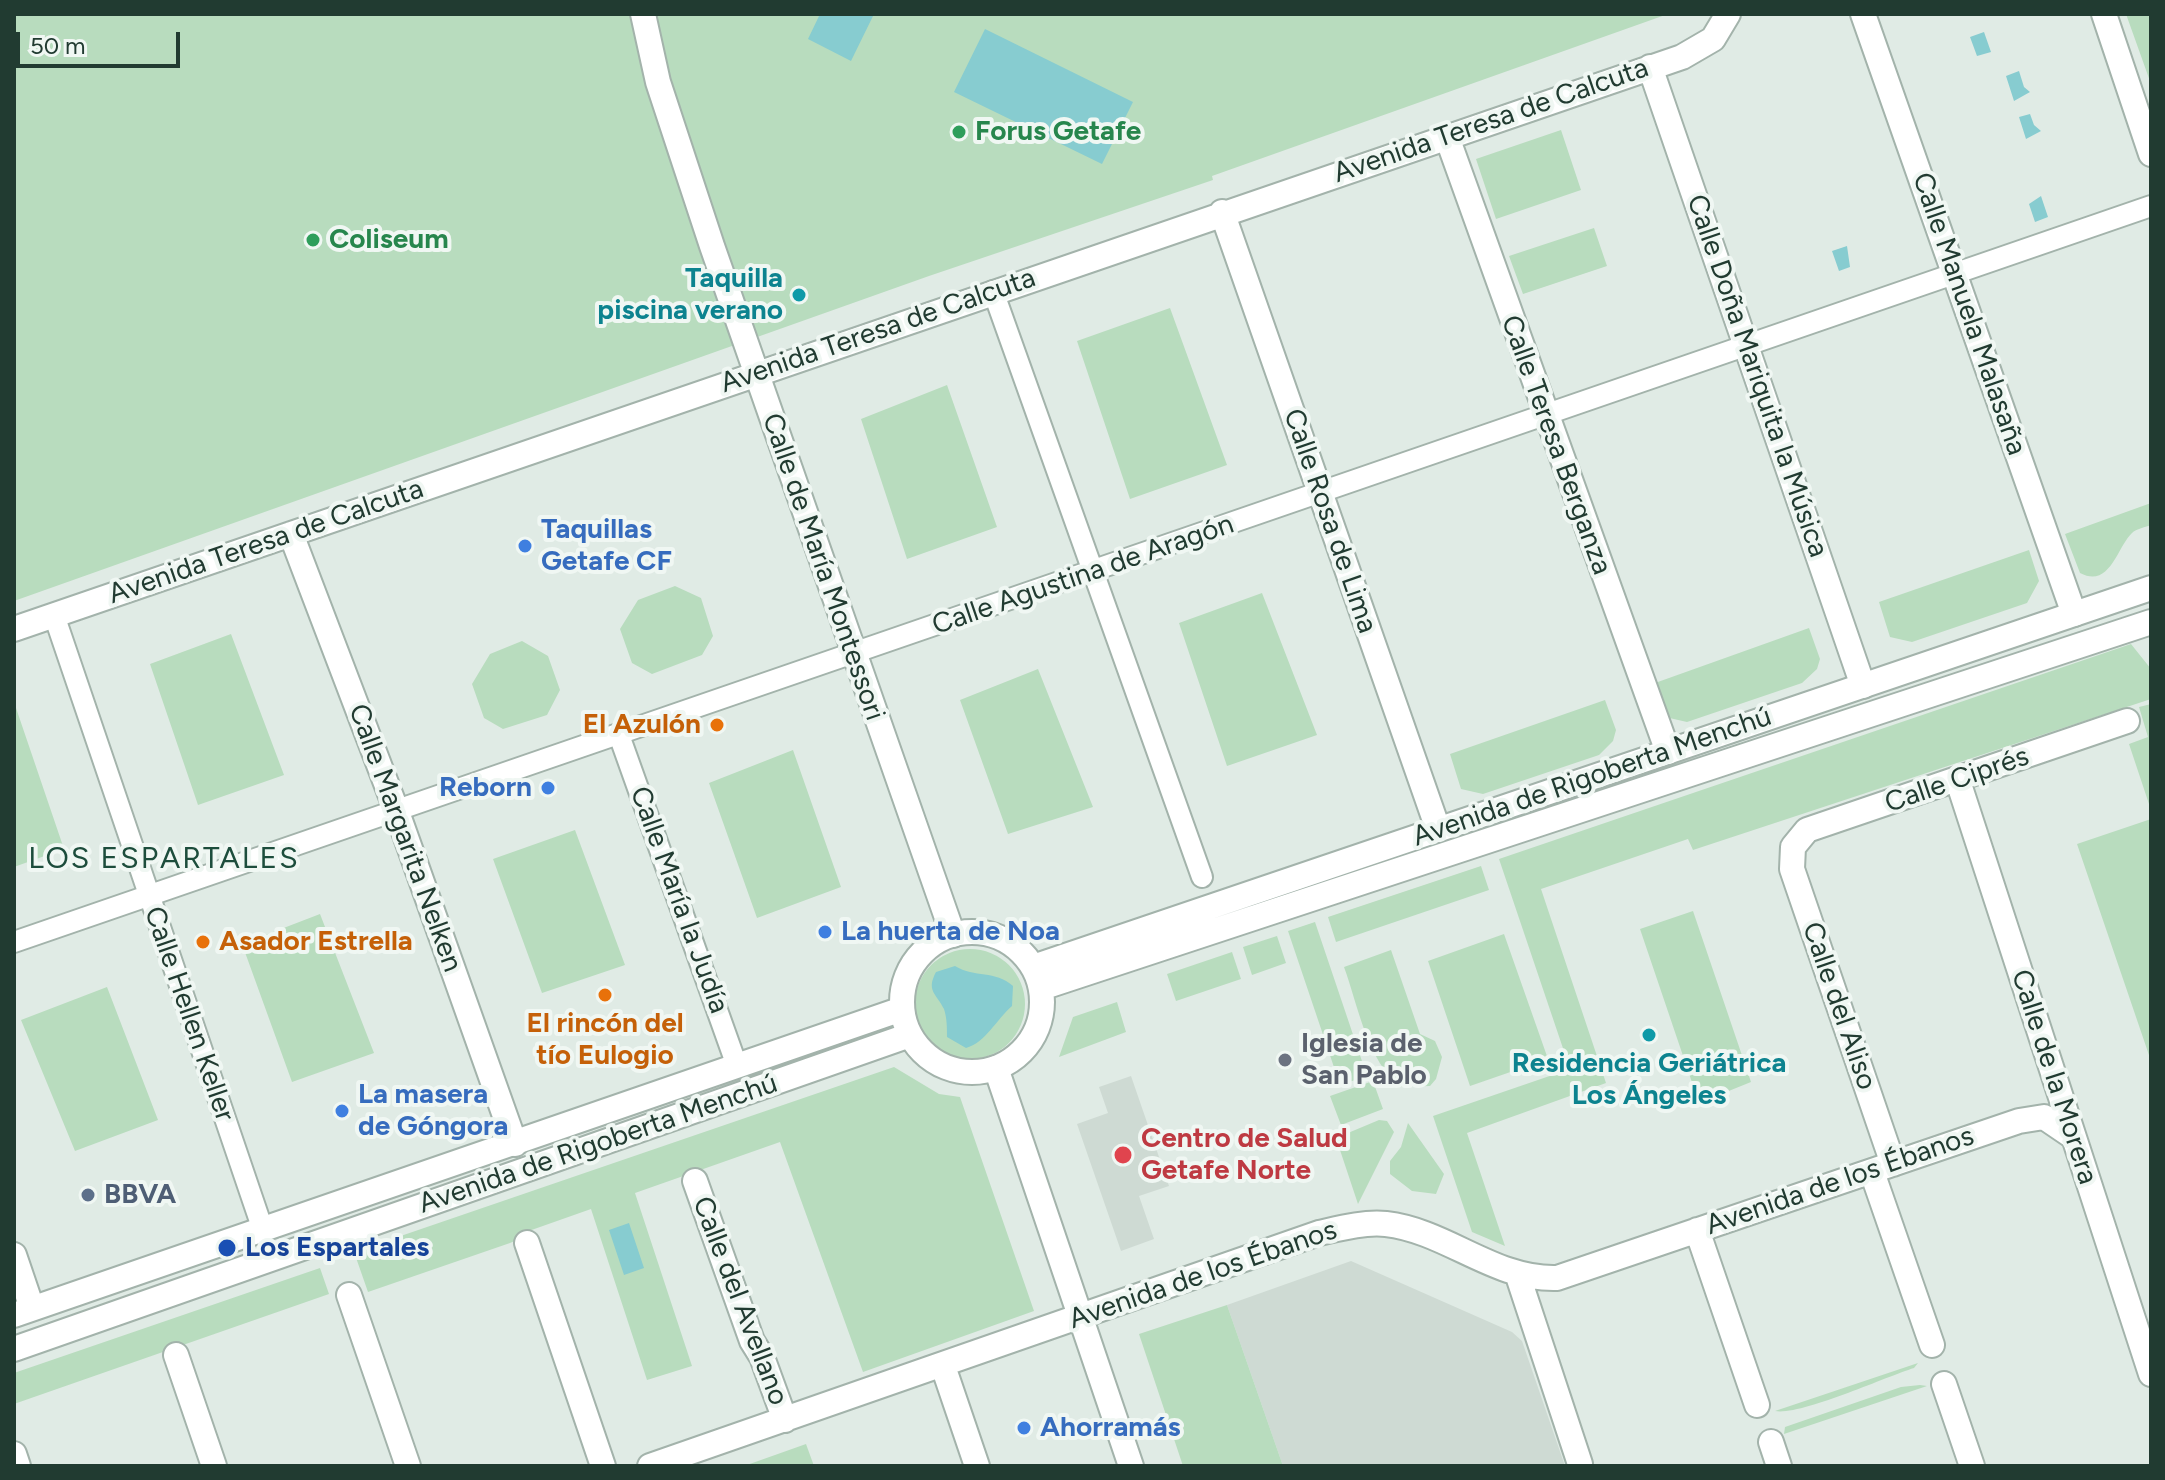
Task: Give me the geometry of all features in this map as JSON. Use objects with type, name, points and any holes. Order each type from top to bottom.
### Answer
[{"type":"street","name":"Calle de María Montessori","points":[[643,14],[658,82],[852,655],[953,935]]},
{"type":"street","name":"Avenida Teresa de Calcuta","points":[[14,629],[1222,212],[1682,57],[1713,39],[1728,14]]},
{"type":"street","name":"Calle Manuela Malasaña","points":[[1863,14],[2074,614]]},
{"type":"street","points":[[2104,14],[2151,154]]},
{"type":"street","name":"Calle Doña Mariquita la Música","points":[[1650,67],[1863,686]]},
{"type":"street","name":"Calle Teresa Berganza","points":[[1447,137],[1668,752]]},
{"type":"street","name":"Calle Agustina de Aragón","points":[[14,942],[2151,206]]},
{"type":"street","name":"Calle Rosa de Lima","points":[[1222,212],[1438,829]]},
{"type":"street","points":[[993,291],[1202,877]]},
{"type":"street","name":"Calle Margarita Nelken","points":[[291,534],[397,812],[515,1144]]},
{"type":"street","name":"Avenida de Rigoberta Menchú","points":[[1037,978],[1438,829],[2151,588]]},
{"type":"street","name":"Calle Hellen Keller","points":[[54,615],[263,1230]]},
{"type":"street","name":"Avenida de Rigoberta Menchú","points":[[1037,978],[2151,622]]},
{"type":"street","name":"Calle Ciprés","points":[[1793,847],[1807,830],[2127,721]]},
{"type":"street","name":"Calle María la Judía","points":[[619,735],[737,1066]]},
{"type":"street","name":"Calle de la Morera","points":[[1958,781],[2151,1374]]},
{"type":"street","name":"Calle del Aliso","points":[[1793,847],[1792,869],[1932,1345]]},
{"type":"street","points":[[983,932],[1002,938],[1019,949],[1037,978],[1038,1027],[1014,1059],[996,1068],[977,1072],[957,1071],[921,1051],[910,1035],[902,1009],[905,978],[927,948],[953,935],[983,932]]},
{"type":"street","name":"Avenida de Rigoberta Menchú","points":[[23,1312],[902,1009]]},
{"type":"street","name":"Avenida de Rigoberta Menchú","points":[[14,1349],[910,1035]]},
{"type":"street","points":[[996,1068],[1131,1466]]},
{"type":"street","name":"Avenida de los Ébanos","points":[[650,1466],[1319,1233],[1355,1224],[1387,1224],[1518,1276],[1557,1278],[2032,1119],[2044,1117],[2056,1122],[2072,1136]]},
{"type":"street","name":"Calle del Avellano","points":[[695,1181],[752,1341],[762,1357],[785,1420]]},
{"type":"street","points":[[1697,1230],[1757,1405]]},
{"type":"street","points":[[527,1243],[603,1466]]},
{"type":"street","points":[[14,1255],[23,1312]]},
{"type":"street","points":[[1518,1276],[1580,1464]]},
{"type":"street","points":[[349,1295],[408,1466]]},
{"type":"street","points":[[176,1355],[214,1466]]},
{"type":"street","points":[[943,1366],[977,1466]]},
{"type":"street","points":[[1944,1384],[1972,1466]]},
{"type":"street","points":[[1771,1442],[1779,1466]]},
{"type":"street","points":[[14,1454],[18,1466]]},
{"type":"shaded area","name":"Centro de Salud Getafe Norte","points":[[1131,1076],[1169,1186],[1139,1196],[1154,1239],[1121,1251],[1077,1124],[1108,1113],[1099,1087]]},
{"type":"shaded area","points":[[1351,1261],[1512,1332],[1522,1341],[1565,1466],[1283,1466],[1227,1305]]},
{"type":"green space","points":[[14,14],[1668,14],[1212,176],[1213,180],[929,276],[14,601]]},
{"type":"green space","points":[[2126,14],[2151,14],[2151,84]]},
{"type":"green space","points":[[1561,130],[1581,190],[1496,219],[1476,159]]},
{"type":"green space","points":[[1594,228],[1607,266],[1523,294],[1509,256]]},
{"type":"green space","points":[[1170,308],[1227,465],[1130,499],[1077,341]]},
{"type":"green space","points":[[947,385],[997,527],[907,559],[861,419]]},
{"type":"green space","points":[[2151,503],[2151,525],[2132,533],[2106,571],[2090,576],[2080,573],[2065,534]]},
{"type":"green space","points":[[2029,550],[2039,581],[2027,603],[1912,642],[1890,637],[1879,602]]},
{"type":"green space","points":[[675,586],[701,598],[713,636],[702,655],[652,674],[632,663],[620,629],[638,600]]},
{"type":"green space","points":[[1262,593],[1317,735],[1227,766],[1179,623]]},
{"type":"green space","points":[[1809,628],[1820,659],[1817,669],[1802,683],[1687,722],[1665,717],[1655,683]]},
{"type":"green space","points":[[231,634],[284,775],[198,805],[150,664]]},
{"type":"green space","points":[[522,641],[548,656],[560,690],[547,715],[503,729],[484,718],[472,684],[490,654]]},
{"type":"green space","points":[[2131,644],[2151,669],[2151,699],[1693,850],[1688,839],[1541,889],[1606,1083],[1467,1133],[1505,1246],[1472,1232],[1433,1116],[1570,1069],[1499,859]]},
{"type":"green space","points":[[1038,669],[1093,807],[1008,834],[960,700]]},
{"type":"green space","points":[[1605,700],[1616,730],[1613,741],[1599,755],[1483,794],[1461,789],[1450,754]]},
{"type":"green space","points":[[2151,704],[2151,810],[2129,744],[2148,737],[2139,707]]},
{"type":"green space","points":[[14,706],[64,849],[14,867]]},
{"type":"green space","points":[[793,750],[841,887],[757,918],[709,783]]},
{"type":"green space","points":[[2151,819],[2151,1061],[2077,844]]},
{"type":"green space","points":[[575,830],[625,965],[542,993],[493,859]]},
{"type":"green space","points":[[1481,866],[1489,890],[1336,942],[1328,917]]},
{"type":"green space","points":[[1693,911],[1751,1082],[1699,1103],[1640,929]]},
{"type":"green space","points":[[320,914],[374,1053],[292,1082],[242,944]]},
{"type":"green space","points":[[1315,922],[1367,1076],[1340,1085],[1288,931]]},
{"type":"green space","points":[[1504,934],[1548,1059],[1470,1086],[1428,961]]},
{"type":"green space","points":[[1277,936],[1286,963],[1252,975],[1243,947]]},
{"type":"green space","points":[[970,949],[991,953],[1009,965],[1021,983],[1025,1004],[1021,1025],[1009,1043],[991,1055],[970,1059],[949,1055],[931,1043],[919,1025],[915,1004],[919,983],[931,965],[949,953]]},
{"type":"green space","points":[[1391,950],[1420,1034],[1435,1041],[1442,1057],[1436,1079],[1430,1086],[1401,1087],[1389,1076],[1365,1032],[1344,967]]},
{"type":"green space","points":[[1232,952],[1241,979],[1176,1001],[1167,974]]},
{"type":"green space","points":[[107,987],[158,1120],[75,1151],[21,1020]]},
{"type":"green space","points":[[1117,1002],[1126,1032],[1059,1057],[1073,1017]]},
{"type":"green space","points":[[894,1067],[939,1094],[960,1097],[1034,1311],[863,1372],[780,1142],[635,1193],[692,1366],[647,1380],[591,1209],[523,1233],[524,1237],[510,1243],[368,1292],[354,1252]]},
{"type":"green space","points":[[1373,1081],[1383,1109],[1341,1125],[1330,1096]]},
{"type":"green space","points":[[1379,1120],[1387,1121],[1394,1132],[1358,1204],[1336,1138]]},
{"type":"green space","points":[[1408,1123],[1444,1174],[1436,1194],[1412,1191],[1390,1174],[1390,1161],[1401,1147]]},
{"type":"green space","points":[[320,1268],[329,1294],[14,1404],[14,1373]]},
{"type":"green space","points":[[1227,1305],[1283,1466],[1183,1466],[1139,1334]]},
{"type":"green space","points":[[1918,1363],[1914,1368],[1822,1402],[1775,1411]]},
{"type":"green space","points":[[1927,1386],[1784,1434],[1785,1427],[1901,1387]]},
{"type":"green space","points":[[806,1444],[814,1466],[744,1466]]},
{"type":"water","points":[[820,14],[874,14],[851,61],[808,39]]},
{"type":"water","points":[[985,29],[1133,102],[1102,164],[954,92]]},
{"type":"water","points":[[1984,32],[1991,52],[1977,56],[1970,37]]},
{"type":"water","points":[[2019,71],[2024,87],[2030,92],[2014,101],[2006,76]]},
{"type":"water","points":[[2030,114],[2034,125],[2041,131],[2026,139],[2019,117]]},
{"type":"water","points":[[2041,196],[2048,217],[2035,222],[2029,204]]},
{"type":"water","points":[[1847,246],[1850,267],[1839,271],[1832,251]]},
{"type":"water","points":[[955,966],[999,978],[1013,986],[1012,1006],[985,1036],[966,1048],[947,1037],[944,1009],[932,988],[936,972]]},
{"type":"water","points":[[629,1223],[644,1268],[624,1275],[609,1230]]},
{"type":"place","name":"Forus Getafe","points":[[959,132]]},
{"type":"place","name":"Coliseum","points":[[313,240]]},
{"type":"place","name":"Taquilla piscina verano","points":[[799,295]]},
{"type":"place","name":"Taquillas Getafe CF","points":[[525,546]]},
{"type":"place","name":"El Azulón","points":[[717,725]]},
{"type":"place","name":"Reborn","points":[[548,788]]},
{"type":"place","name":"La huerta de Noa","points":[[825,932]]},
{"type":"place","name":"Asador Estrella","points":[[203,942]]},
{"type":"place","name":"El rincón del tío Eulogio","points":[[605,995]]},
{"type":"place","name":"Residencia Geriátrica Los Ángeles","points":[[1649,1035]]},
{"type":"place","name":"Iglesia de San Pablo","points":[[1285,1060]]},
{"type":"place","name":"La masera de Góngora","points":[[342,1111]]},
{"type":"place","name":"Centro de Salud Getafe Norte","points":[[1123,1155]]},
{"type":"place","name":"BBVA","points":[[88,1195]]},
{"type":"place","name":"Los Espartales","points":[[227,1248]]},
{"type":"place","name":"Ahorramás","points":[[1024,1428]]},
{"type":"district","name":"LOS ESPARTALES","points":[[164,859]]}]
